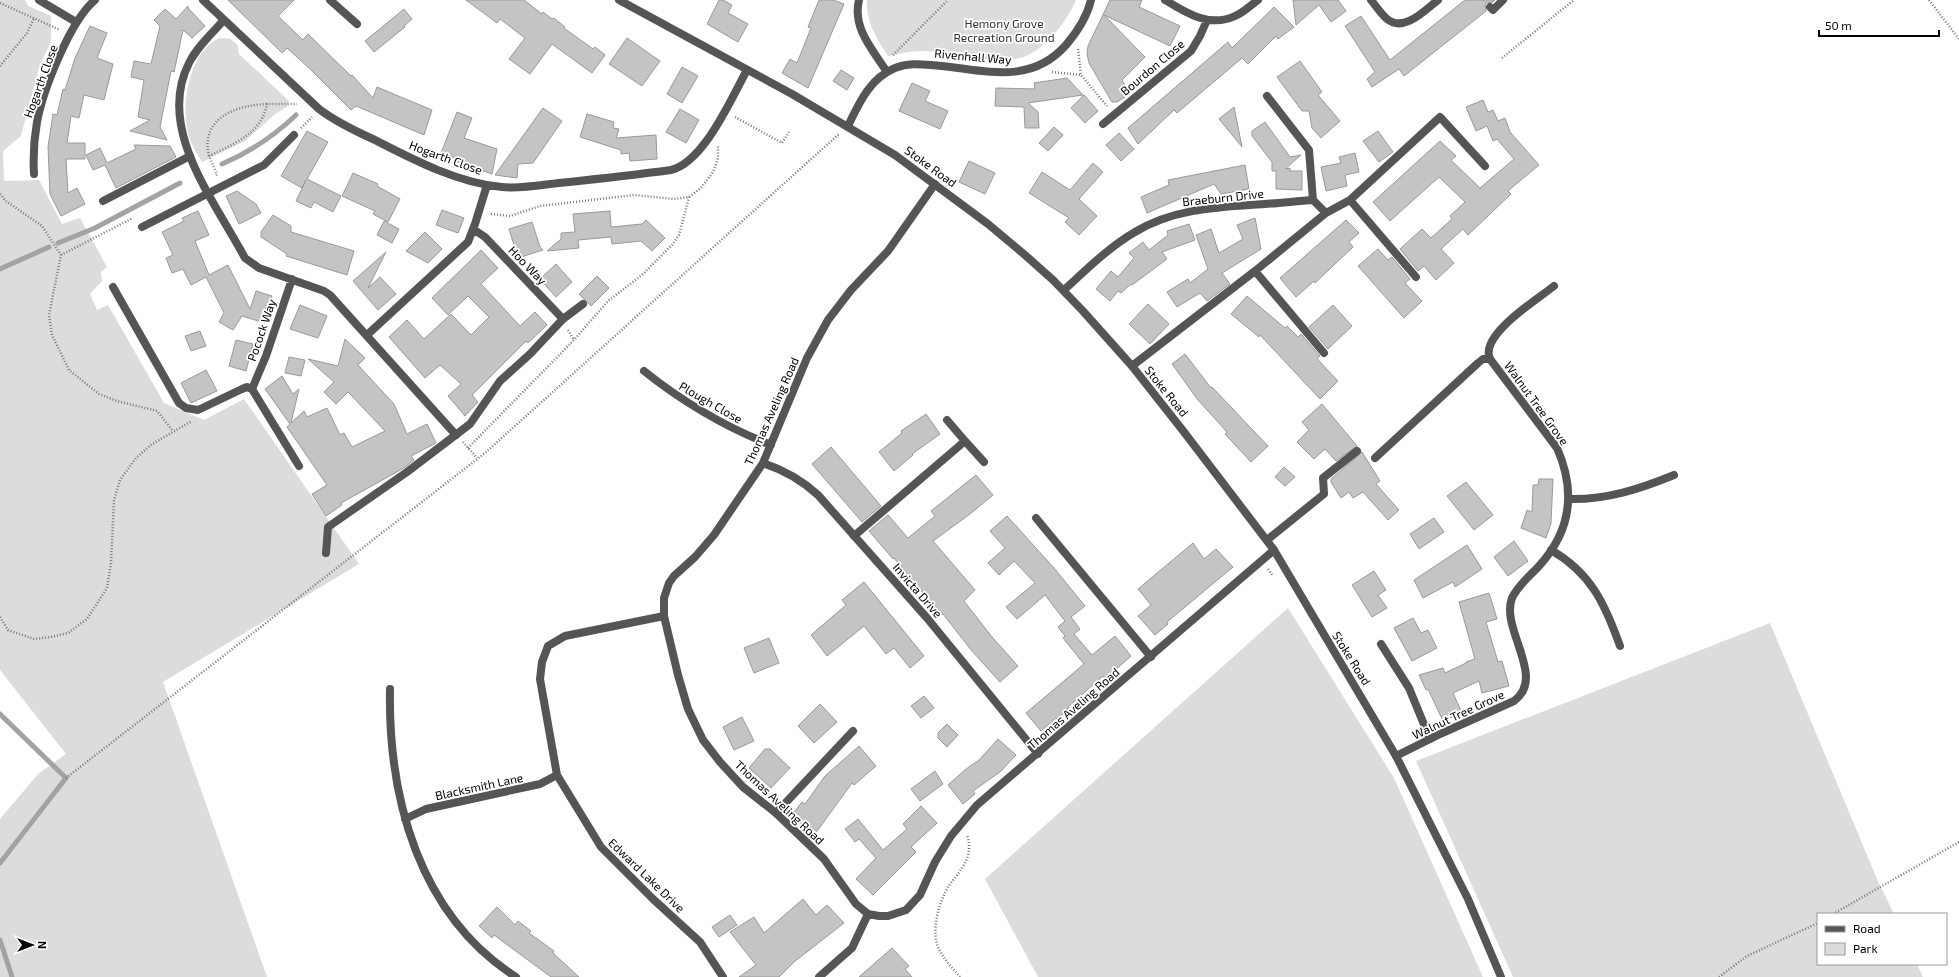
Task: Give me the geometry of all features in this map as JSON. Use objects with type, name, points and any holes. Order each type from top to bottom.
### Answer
[{"type":"street","points":[[40,0],[76,22]]},
{"type":"street","name":"Hogarth Close","points":[[34,174],[35,135],[40,109],[76,22],[95,0]]},
{"type":"street","name":"Hogarth Close","points":[[203,0],[319,110],[333,119],[402,154],[461,178],[487,185],[513,187],[674,169],[687,163],[697,154],[724,111],[747,70]]},
{"type":"street","points":[[330,0],[357,24]]},
{"type":"street","name":"Stoke Road","points":[[619,0],[848,126],[895,155],[988,224],[1064,290],[1132,366],[1274,550],[1396,756],[1468,899],[1501,977]]},
{"type":"street","points":[[859,0],[857,11],[860,24],[868,43],[885,69]]},
{"type":"street","name":"Rivenhall Way","points":[[848,126],[867,91],[885,69],[920,64],[1003,73],[1026,70],[1049,59],[1060,50],[1077,30],[1084,18],[1091,0]]},
{"type":"street","points":[[1166,0],[1190,14],[1207,20],[1219,20],[1235,16],[1258,0]]},
{"type":"street","points":[[1371,0],[1389,20],[1403,23],[1416,17],[1438,0]]},
{"type":"street","points":[[1490,7],[1493,10],[1503,0]]},
{"type":"street","points":[[224,20],[195,52],[189,62],[183,80],[178,108],[179,121],[181,133],[195,167],[245,258],[260,268],[327,293],[367,335],[456,435]]},
{"type":"street","name":"Bourdon Close","points":[[1103,124],[1191,50],[1200,36],[1207,20]]},
{"type":"street","points":[[1267,96],[1309,150],[1313,200],[1326,213]]},
{"type":"street","points":[[1132,366],[1255,272],[1326,213],[1350,200],[1440,117],[1485,166]]},
{"type":"street","points":[[142,226],[264,165],[294,135]]},
{"type":"street","points":[[103,201],[190,156]]},
{"type":"street","name":"Thomas Aveling Road","points":[[935,184],[888,251],[861,279],[828,320],[807,358],[763,464],[714,535],[669,583],[664,598],[664,616],[688,709],[703,740],[720,762],[743,787],[776,813],[824,859],[856,904],[868,914],[888,916],[906,910],[920,895],[935,862],[951,836],[977,806],[1152,657],[1274,550]]},
{"type":"street","points":[[367,335],[468,242],[487,185]]},
{"type":"street","name":"Braeburn Drive","points":[[1064,290],[1116,245],[1135,232],[1155,222],[1197,210],[1313,200]]},
{"type":"street","points":[[1350,200],[1416,278]]},
{"type":"street","name":"Hoo Way","points":[[473,229],[485,237],[563,319]]},
{"type":"street","points":[[1255,272],[1324,353]]},
{"type":"street","name":"Pocock Way","points":[[252,389],[266,356],[292,279]]},
{"type":"street","points":[[1490,359],[1488,349],[1493,338],[1512,319],[1554,286]]},
{"type":"street","points":[[113,288],[182,406],[192,410],[198,410],[247,387],[252,389],[299,466]]},
{"type":"street","points":[[326,553],[328,527],[407,472],[470,424],[500,380],[530,354],[563,319],[583,304]]},
{"type":"street","name":"Walnut Tree Grove","points":[[1375,458],[1478,363],[1483,359],[1490,359],[1557,448],[1567,476],[1569,499],[1565,522],[1552,550],[1538,567],[1526,578],[1512,599],[1512,623],[1526,673],[1525,685],[1520,697],[1396,756]]},
{"type":"street","name":"Plough Close","points":[[644,371],[688,404],[743,434],[771,445]]},
{"type":"street","points":[[947,420],[984,462]]},
{"type":"street","points":[[854,536],[965,441]]},
{"type":"street","points":[[1267,540],[1324,494],[1323,478],[1357,451]]},
{"type":"street","name":"Invicta Drive","points":[[763,464],[790,474],[806,484],[824,500],[927,618],[1038,754]]},
{"type":"street","points":[[1569,499],[1603,498],[1655,483],[1674,475]]},
{"type":"street","points":[[1036,518],[1152,657]]},
{"type":"street","points":[[1552,550],[1568,560],[1585,576],[1599,595],[1620,646]]},
{"type":"street","name":"Edward Lake Drive","points":[[664,616],[565,636],[548,646],[542,662],[540,679],[557,776],[601,847],[653,899],[700,942],[723,977]]},
{"type":"street","points":[[1381,644],[1409,688],[1430,739]]},
{"type":"street","points":[[390,689],[391,741],[399,793],[405,819],[430,883],[453,920],[484,953],[516,977]]},
{"type":"street","points":[[776,813],[853,731]]},
{"type":"street","name":"Blacksmith Lane","points":[[405,819],[426,809],[540,784],[557,776]]},
{"type":"street","points":[[819,977],[852,948],[868,914]]},
{"type":"path","points":[[885,69],[948,0]]},
{"type":"path","points":[[1502,58],[1574,0]]},
{"type":"path","points":[[1929,0],[1959,39]]},
{"type":"path","points":[[0,3],[70,35]]},
{"type":"path","points":[[0,66],[27,33],[34,18]]},
{"type":"path","points":[[1077,30],[1078,66],[1081,76],[1114,114]]},
{"type":"path","points":[[209,156],[209,132],[216,121],[237,109],[255,104],[268,104]]},
{"type":"path","points":[[294,135],[319,110]]},
{"type":"path","points":[[724,111],[782,143],[789,132]]},
{"type":"path","points":[[66,778],[477,458],[848,126]]},
{"type":"path","points":[[0,194],[6,201],[42,226],[60,256],[49,315],[52,335],[69,370],[99,394],[117,401],[157,410],[174,431]]},
{"type":"path","points":[[468,448],[574,340],[608,301],[642,275],[672,245],[679,235],[689,197]]},
{"type":"path","points":[[0,617],[8,630],[34,639],[68,634],[87,620],[107,588],[111,563],[114,500],[120,480],[136,458],[152,444],[193,420]]},
{"type":"path","points":[[456,435],[477,458]]},
{"type":"path","points":[[960,977],[942,955],[936,940],[936,931],[942,900],[966,861],[969,841],[966,833],[970,829],[962,822]]},
{"type":"path","points":[[1835,913],[1959,842]]},
{"type":"path","points":[[1719,977],[1747,956],[1817,923]]},
{"type":"green space","points":[[0,0],[25,0],[28,6],[51,16],[51,42],[40,64],[21,136],[3,151],[4,181],[39,180],[62,224],[80,218],[107,267],[101,272],[102,281],[90,294],[97,310],[108,305],[164,403],[204,420],[244,399],[359,564],[163,682],[267,977],[0,977],[0,819],[38,774],[66,754],[0,670]]},
{"type":"green space","name":"Hemony Grove Recreation Ground","points":[[867,0],[1076,0],[1060,28],[1043,45],[1025,57],[1003,60],[921,51],[888,56],[870,23]]},
{"type":"green space","points":[[220,38],[231,39],[238,46],[239,54],[289,101],[287,107],[275,114],[245,141],[202,162],[193,147],[186,125],[186,96],[194,67],[200,55],[209,45]]},
{"type":"green space","points":[[1288,608],[1394,778],[1483,977],[1038,977],[985,879]]},
{"type":"green space","points":[[1770,623],[1877,879],[1894,913],[1817,913],[1817,965],[1917,965],[1923,977],[1513,977],[1416,761]]},
{"type":"building","points":[[228,0],[294,0],[278,16],[303,40],[308,34],[351,76],[352,75],[373,98],[377,87],[432,110],[424,135],[356,106],[351,110],[287,48],[282,53]]},
{"type":"building","points":[[466,0],[524,0],[542,14],[543,12],[552,19],[554,18],[565,27],[564,28],[593,49],[595,47],[605,55],[592,73],[552,44],[530,74],[509,59],[525,38],[500,19],[497,23]]},
{"type":"building","points":[[719,0],[723,0],[732,5],[728,13],[748,24],[738,42],[707,24]]},
{"type":"building","points":[[819,0],[833,0],[844,4],[808,88],[782,73],[790,59],[797,63],[811,28],[808,27]]},
{"type":"building","points":[[1110,0],[1142,0],[1139,7],[1180,26],[1170,46],[1104,15],[1145,57],[1122,80],[1130,94],[1117,102],[1112,102],[1089,63],[1087,54],[1088,46]]},
{"type":"building","points":[[1293,0],[1338,0],[1346,11],[1331,22],[1319,5],[1296,25]]},
{"type":"building","points":[[1465,0],[1495,0],[1493,2],[1486,3],[1486,11],[1404,76],[1399,69],[1372,87],[1367,79],[1375,72],[1345,26],[1361,16],[1390,60]]},
{"type":"building","points":[[188,6],[188,8],[205,26],[192,38],[183,30],[174,72],[171,71],[160,127],[167,140],[130,131],[150,120],[138,117],[144,80],[131,77],[134,61],[151,64],[160,26],[154,20],[165,9],[176,19]]},
{"type":"building","points":[[1274,7],[1294,27],[1278,39],[1276,36],[1248,64],[1242,58],[1177,113],[1174,110],[1138,144],[1128,128],[1228,42],[1232,48]]},
{"type":"building","points":[[404,9],[412,19],[404,26],[405,27],[374,52],[365,41]]},
{"type":"building","points":[[90,26],[107,33],[97,58],[113,64],[104,100],[84,95],[79,118],[71,116],[67,143],[85,143],[85,159],[66,159],[68,193],[77,188],[85,204],[61,216],[50,194],[48,147],[53,114],[57,115],[63,89],[65,90],[75,58]]},
{"type":"building","points":[[627,38],[660,61],[642,86],[609,64]]},
{"type":"building","points":[[1300,61],[1322,92],[1318,95],[1340,121],[1321,138],[1312,128],[1309,111],[1302,111],[1277,77]]},
{"type":"building","points":[[682,67],[698,76],[682,103],[667,94]]},
{"type":"building","points":[[841,70],[854,78],[847,90],[833,81]]},
{"type":"building","points":[[1067,78],[1083,95],[1028,103],[1038,112],[1039,128],[1025,128],[1024,107],[995,106],[996,88],[1035,89],[1034,83]]},
{"type":"building","points":[[912,83],[930,91],[925,101],[948,111],[940,129],[899,111]]},
{"type":"building","points":[[1084,95],[1098,111],[1085,123],[1071,108]]},
{"type":"building","points":[[1483,100],[1488,112],[1493,110],[1498,121],[1505,118],[1510,132],[1539,165],[1508,191],[1511,194],[1468,235],[1463,229],[1441,249],[1454,263],[1436,280],[1424,266],[1418,271],[1400,249],[1422,229],[1431,238],[1452,219],[1450,216],[1465,202],[1439,177],[1390,221],[1373,202],[1440,141],[1456,156],[1451,160],[1480,188],[1514,159],[1497,139],[1493,141],[1487,126],[1476,131],[1466,107]]},
{"type":"building","points":[[1234,107],[1242,147],[1219,119]]},
{"type":"building","points":[[543,108],[562,121],[533,163],[518,164],[517,178],[495,175]]},
{"type":"building","points":[[680,109],[699,120],[686,143],[666,132]]},
{"type":"building","points":[[457,112],[472,118],[464,138],[497,149],[492,174],[455,161],[456,158],[441,153]]},
{"type":"building","points":[[587,114],[614,122],[613,128],[619,129],[616,138],[656,135],[657,159],[630,161],[629,153],[621,154],[621,150],[580,137]]},
{"type":"building","points":[[1265,122],[1290,157],[1301,155],[1285,169],[1290,168],[1290,171],[1302,171],[1302,190],[1276,189],[1276,171],[1272,171],[1272,162],[1252,136],[1252,131]]},
{"type":"building","points":[[1054,127],[1063,135],[1048,151],[1039,143]]},
{"type":"building","points":[[307,131],[328,142],[307,179],[341,196],[333,212],[314,202],[311,208],[296,201],[306,180],[302,188],[281,176]]},
{"type":"building","points":[[1378,131],[1393,152],[1379,162],[1363,141]]},
{"type":"building","points":[[1119,133],[1134,149],[1121,161],[1106,145]]},
{"type":"building","points":[[134,145],[170,146],[176,157],[116,188],[105,165],[93,170],[86,155],[100,148],[107,163],[136,149]]},
{"type":"building","points":[[1355,153],[1359,172],[1345,175],[1347,186],[1326,191],[1321,167],[1341,163],[1339,157]]},
{"type":"building","points":[[969,161],[995,173],[985,194],[959,182]]},
{"type":"building","points":[[1093,163],[1103,172],[1079,199],[1097,216],[1079,235],[1065,222],[1069,218],[1029,193],[1042,172],[1070,190]]},
{"type":"building","points":[[1245,165],[1249,189],[1221,194],[1214,184],[1147,213],[1141,197],[1169,185],[1168,180]]},
{"type":"building","points":[[353,173],[378,184],[377,186],[400,199],[388,222],[373,214],[375,211],[342,196]]},
{"type":"building","points":[[237,191],[256,204],[261,213],[239,224],[226,196]]},
{"type":"building","points":[[442,210],[464,218],[458,233],[436,225]]},
{"type":"building","points":[[198,211],[209,235],[195,241],[209,275],[228,265],[250,309],[256,291],[272,296],[265,323],[242,316],[233,330],[219,322],[224,313],[206,277],[191,285],[183,269],[172,273],[166,258],[173,255],[162,232],[184,221],[182,218]]},
{"type":"building","points":[[610,211],[611,227],[642,224],[646,220],[665,238],[652,251],[641,241],[612,244],[611,237],[578,240],[579,248],[547,251],[561,239],[561,233],[575,232],[573,214]]},
{"type":"building","points":[[273,215],[291,226],[291,232],[354,251],[347,275],[286,256],[287,254],[261,237],[261,232]]},
{"type":"building","points":[[1255,218],[1261,249],[1222,273],[1230,284],[1207,301],[1200,293],[1177,307],[1167,292],[1188,279],[1190,283],[1208,269],[1196,235],[1211,229],[1219,253],[1243,239],[1237,225]]},
{"type":"building","points":[[1346,220],[1359,233],[1349,242],[1353,247],[1315,283],[1314,281],[1296,297],[1280,278]]},
{"type":"building","points":[[384,221],[399,229],[392,243],[377,235]]},
{"type":"building","points":[[532,222],[540,247],[543,250],[518,258],[509,229]]},
{"type":"building","points":[[1189,224],[1195,240],[1162,252],[1167,259],[1132,285],[1131,284],[1121,293],[1118,291],[1110,301],[1096,289],[1111,271],[1118,277],[1134,258],[1129,253],[1143,242],[1149,250],[1168,235],[1167,231]]},
{"type":"building","points":[[425,232],[442,249],[428,263],[406,251]]},
{"type":"building","points":[[1378,249],[1388,260],[1392,257],[1410,279],[1405,283],[1422,301],[1404,318],[1358,266]]},
{"type":"building","points":[[481,250],[498,268],[481,284],[520,326],[535,312],[547,325],[528,343],[526,341],[472,395],[478,402],[465,416],[448,396],[461,384],[440,365],[425,378],[389,337],[407,320],[424,339],[451,314],[471,335],[489,317],[468,296],[448,315],[432,298]]},
{"type":"building","points":[[386,252],[368,288],[380,277],[396,294],[378,310],[353,281]]},
{"type":"building","points":[[556,264],[572,282],[556,297],[540,279]]},
{"type":"building","points":[[597,276],[609,288],[591,306],[579,294]]},
{"type":"building","points":[[1247,296],[1285,328],[1287,326],[1298,337],[1301,334],[1320,356],[1317,358],[1319,361],[1338,381],[1320,399],[1260,335],[1259,337],[1231,314]]},
{"type":"building","points":[[1148,304],[1169,324],[1150,344],[1129,324]]},
{"type":"building","points":[[300,305],[327,316],[318,338],[290,329]]},
{"type":"building","points":[[1333,305],[1352,326],[1328,349],[1309,327]]},
{"type":"building","points":[[200,331],[206,346],[191,351],[185,336]]},
{"type":"building","points":[[345,339],[365,358],[358,365],[394,404],[407,434],[427,424],[436,443],[411,456],[414,460],[404,468],[341,503],[342,505],[326,516],[312,494],[327,485],[287,427],[290,424],[265,389],[282,376],[293,394],[299,389],[291,423],[304,411],[307,417],[327,408],[340,435],[344,433],[352,447],[385,431],[348,392],[336,404],[324,392],[334,382],[308,359],[338,366]]},
{"type":"building","points":[[236,340],[253,344],[246,371],[229,366]]},
{"type":"building","points":[[1185,354],[1211,388],[1212,387],[1268,446],[1251,462],[1225,434],[1227,432],[1198,400],[1172,364]]},
{"type":"building","points":[[289,357],[305,360],[301,376],[285,373]]},
{"type":"building","points":[[206,370],[217,391],[191,403],[181,383]]},
{"type":"building","points":[[1322,404],[1357,446],[1336,461],[1325,449],[1314,459],[1297,442],[1309,430],[1302,422]]},
{"type":"building","points":[[926,414],[940,434],[912,454],[913,455],[894,471],[879,452],[902,433],[901,431]]},
{"type":"building","points":[[831,447],[881,506],[862,522],[812,464]]},
{"type":"building","points":[[1362,452],[1380,481],[1376,484],[1399,510],[1388,520],[1363,492],[1353,498],[1349,492],[1341,498],[1331,482],[1331,479]]},
{"type":"building","points":[[1284,467],[1295,477],[1285,486],[1275,477]]},
{"type":"building","points":[[976,475],[993,495],[933,541],[975,590],[964,601],[992,637],[1018,666],[1000,682],[972,651],[943,614],[941,615],[894,558],[893,559],[869,531],[888,515],[908,538],[935,516],[931,511]]},
{"type":"building","points":[[1539,479],[1553,479],[1551,523],[1546,538],[1521,528],[1527,510],[1532,512],[1533,485],[1538,485]]},
{"type":"building","points":[[1466,482],[1493,515],[1474,530],[1447,496]]},
{"type":"building","points":[[1007,516],[1054,568],[1085,606],[1071,617],[1080,629],[1074,634],[1092,655],[1115,636],[1131,656],[1105,679],[1103,676],[1068,707],[1069,708],[1057,719],[1056,718],[1041,731],[1026,713],[1084,664],[1063,638],[1065,636],[1058,627],[1065,621],[1045,595],[1017,619],[1006,607],[1035,583],[1014,561],[999,575],[988,563],[1005,548],[990,531]]},
{"type":"building","points":[[1434,518],[1444,532],[1419,549],[1410,534]]},
{"type":"building","points":[[1514,541],[1528,561],[1508,576],[1494,557]]},
{"type":"building","points":[[1193,543],[1204,559],[1216,549],[1233,567],[1167,622],[1168,624],[1155,635],[1138,616],[1151,605],[1138,589]]},
{"type":"building","points":[[1467,545],[1482,569],[1455,587],[1453,582],[1423,598],[1414,580]]},
{"type":"building","points":[[1374,571],[1386,590],[1378,595],[1387,608],[1372,617],[1352,585]]},
{"type":"building","points":[[864,582],[924,656],[910,668],[894,648],[886,654],[864,626],[827,656],[811,635],[846,605],[842,600]]},
{"type":"building","points":[[1489,593],[1497,619],[1486,622],[1498,662],[1502,661],[1509,686],[1482,693],[1479,681],[1453,693],[1462,713],[1443,721],[1428,689],[1426,690],[1419,675],[1443,668],[1445,673],[1475,659],[1459,602]]},
{"type":"building","points":[[1413,618],[1421,633],[1428,630],[1437,648],[1412,661],[1394,628]]},
{"type":"building","points":[[769,638],[779,663],[754,673],[744,648]]},
{"type":"building","points":[[924,696],[934,708],[921,718],[911,706]]},
{"type":"building","points":[[820,704],[837,722],[814,743],[798,726]]},
{"type":"building","points":[[742,717],[754,741],[734,750],[723,727]]},
{"type":"building","points":[[947,724],[958,735],[947,747],[938,738],[938,733]]},
{"type":"building","points":[[998,739],[1016,755],[1000,772],[973,791],[975,794],[963,804],[948,785],[979,760]]},
{"type":"building","points":[[859,746],[876,766],[854,785],[852,783],[815,834],[791,816],[802,802],[805,804],[825,776]]},
{"type":"building","points":[[765,749],[770,749],[790,768],[771,788],[749,768]]},
{"type":"building","points":[[935,771],[943,784],[920,801],[911,789]]},
{"type":"building","points":[[921,806],[937,823],[911,847],[916,852],[873,895],[856,879],[876,858],[859,839],[855,842],[845,829],[858,819],[883,850],[907,829],[903,824]]},
{"type":"building","points":[[803,899],[816,915],[827,905],[844,923],[794,962],[779,977],[739,977],[756,965],[730,932],[754,917],[764,933]]},
{"type":"building","points":[[497,907],[515,925],[518,921],[531,931],[529,933],[554,951],[553,953],[579,977],[551,977],[494,935],[492,938],[479,926]]},
{"type":"building","points":[[730,915],[737,925],[719,937],[712,927]]},
{"type":"building","points":[[892,948],[909,966],[905,969],[912,977],[859,977]]},
{"type":"waterway","points":[[222,164],[261,143],[296,115]]},
{"type":"waterway","points":[[58,243],[95,228],[180,183]]},
{"type":"waterway","points":[[0,269],[49,247]]},
{"type":"waterway","points":[[0,714],[66,778],[0,863]]},
{"type":"waterway","points":[[0,940],[12,977]]}]
